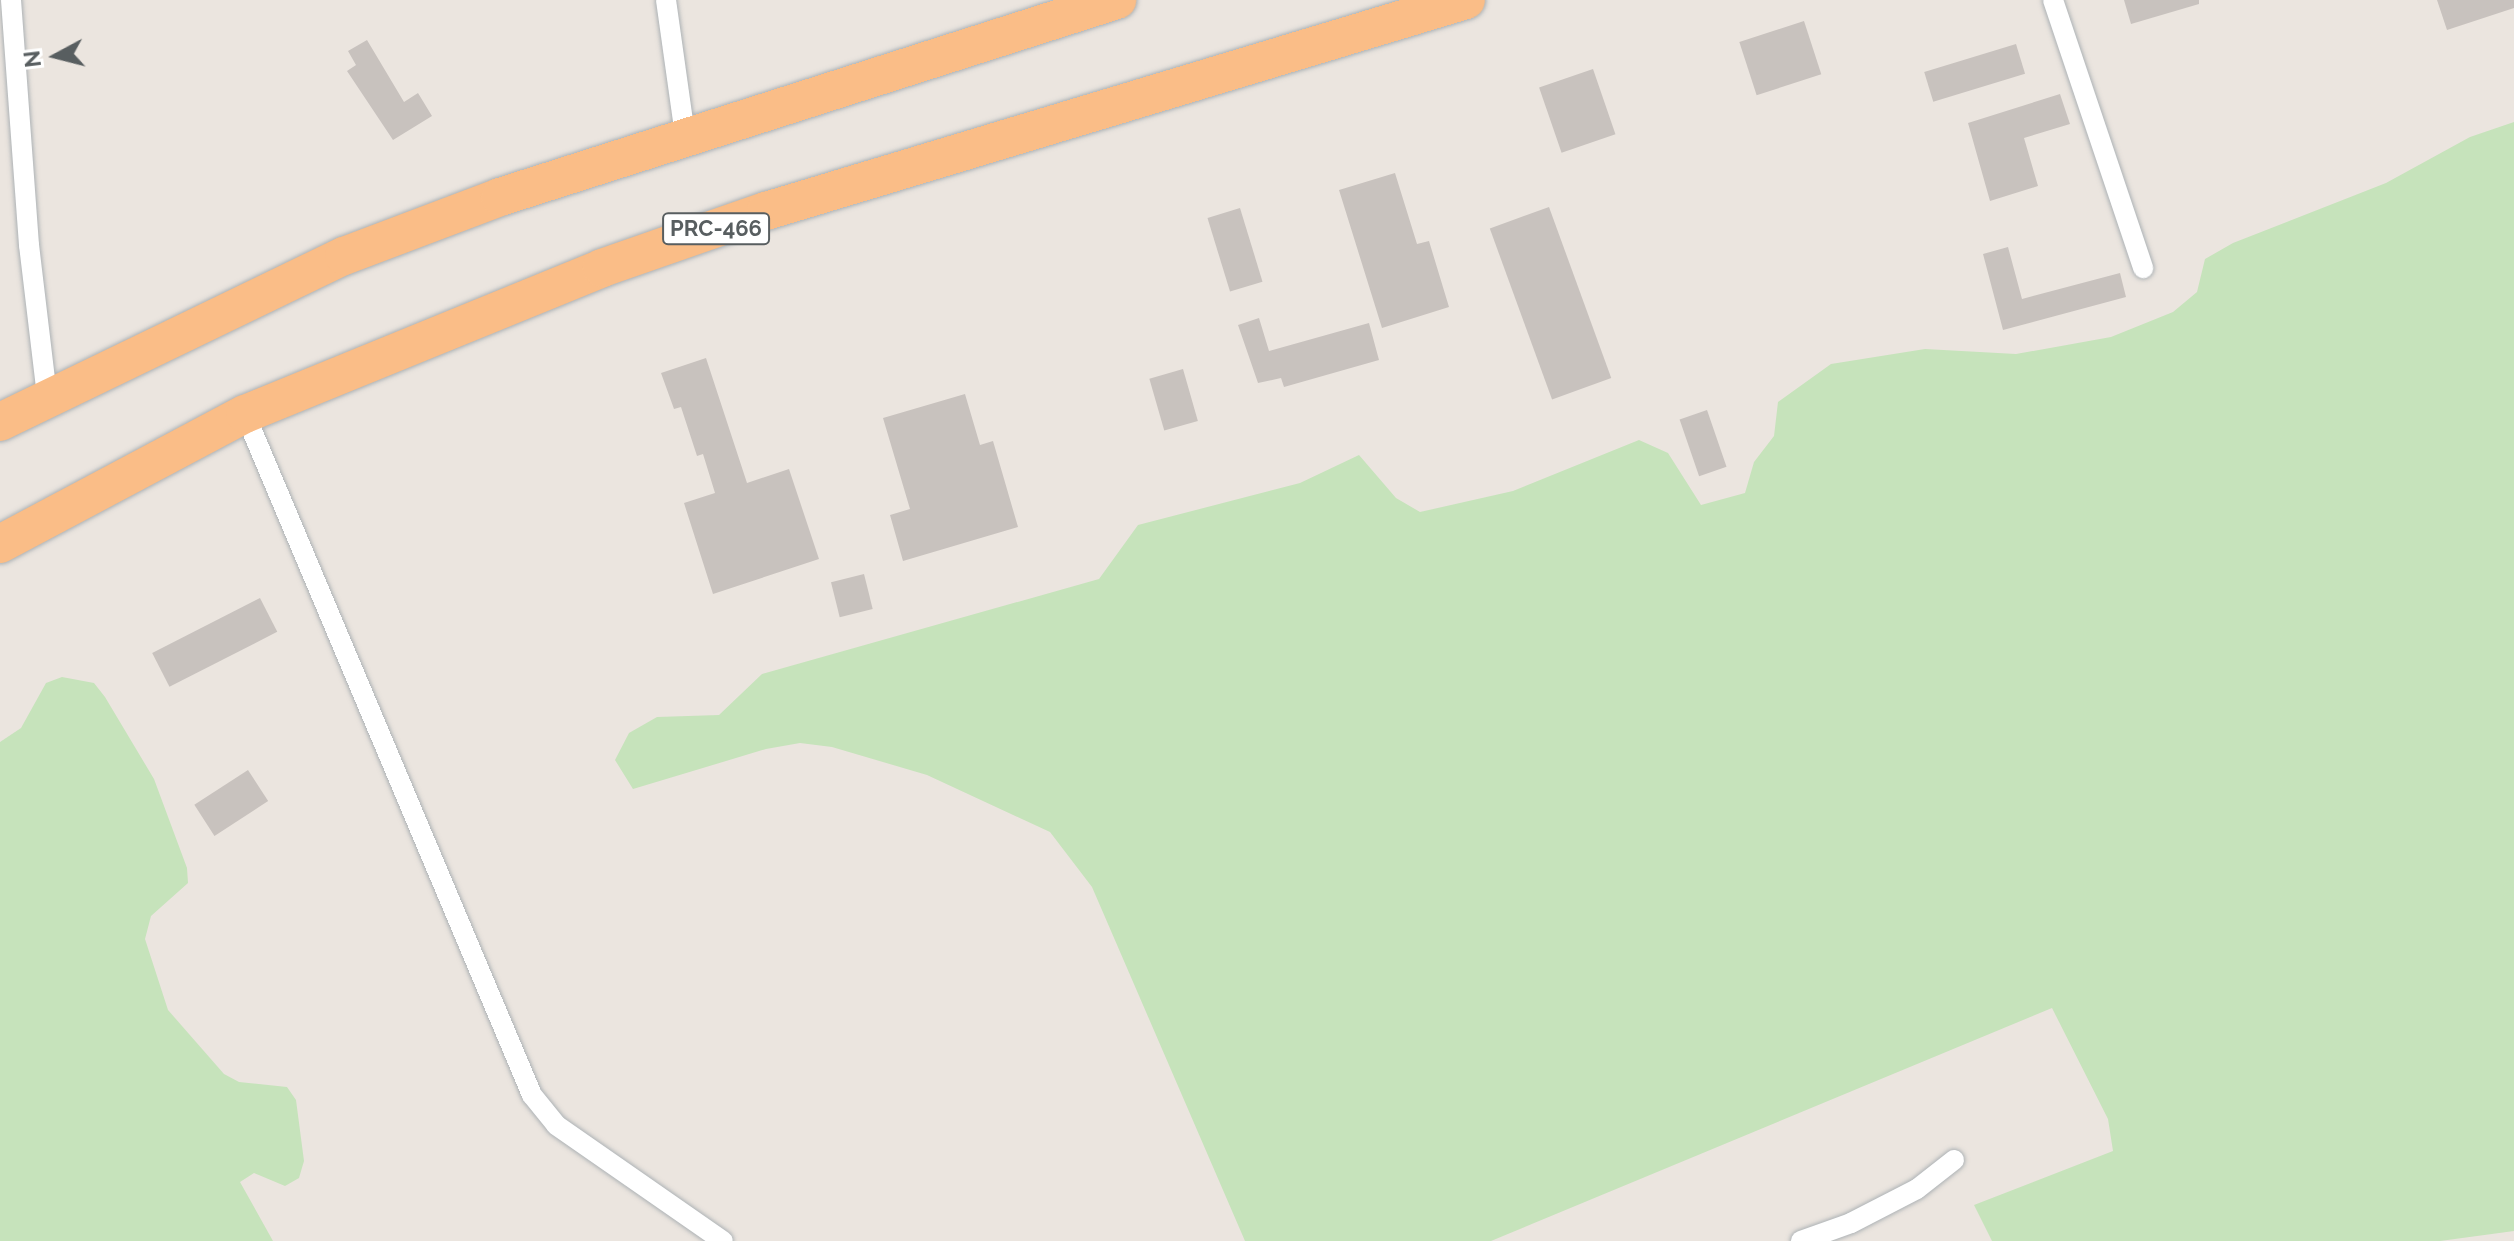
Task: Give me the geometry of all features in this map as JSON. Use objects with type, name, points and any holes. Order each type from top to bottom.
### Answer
[{"type":"highway","points":[[0,422],[344,256],[685,136],[1117,0]]},
{"type":"highway","name":"PRC-466","points":[[0,544],[245,414],[602,268],[766,211],[1466,0]]},
{"type":"street","points":[[11,0],[29,245],[47,397]]},
{"type":"street","points":[[666,0],[685,136]]},
{"type":"street","points":[[2053,0],[2143,268]]},
{"type":"street","points":[[245,414],[532,1095],[556,1125],[723,1241]]},
{"type":"street","points":[[1801,1241],[1904,1196],[1954,1160]]},
{"type":"green space","points":[[2514,122],[2514,1231],[2440,1241],[1992,1241],[1974,1205],[2113,1151],[2108,1119],[2052,1008],[1491,1241],[1245,1241],[1092,887],[1050,832],[927,775],[832,747],[800,743],[766,749],[633,789],[615,760],[629,733],[657,717],[719,715],[762,674],[1099,579],[1138,525],[1300,483],[1359,455],[1396,498],[1420,512],[1513,491],[1639,440],[1668,453],[1701,505],[1745,493],[1754,462],[1774,436],[1778,402],[1831,364],[1925,349],[2016,354],[2111,337],[2173,312],[2197,292],[2205,259],[2233,243],[2386,183],[2470,137]]},
{"type":"green space","points":[[62,677],[94,683],[105,697],[154,779],[187,868],[188,883],[151,916],[145,939],[168,1010],[224,1074],[239,1082],[287,1087],[296,1100],[304,1161],[299,1178],[285,1186],[254,1173],[240,1182],[273,1241],[0,1241],[0,742],[21,728],[46,683]]},
{"type":"building","points":[[2124,0],[2199,0],[2199,4],[2131,24]]},
{"type":"building","points":[[2437,0],[2514,0],[2514,8],[2447,30]]},
{"type":"building","points":[[1804,21],[1821,74],[1757,95],[1739,42]]},
{"type":"building","points":[[367,40],[404,102],[418,93],[432,116],[393,140],[347,71],[356,65],[348,51]]},
{"type":"building","points":[[2016,44],[2025,74],[1933,102],[1924,72]]},
{"type":"building","points":[[1593,69],[1615,134],[1562,153],[1539,88]]},
{"type":"building","points":[[2060,94],[2070,124],[2024,138],[2038,186],[1990,201],[1968,123]]},
{"type":"building","points":[[1395,173],[1417,244],[1429,241],[1449,307],[1382,328],[1339,190]]},
{"type":"building","points":[[1549,207],[1611,378],[1552,400],[1490,229]]},
{"type":"building","points":[[1240,208],[1263,282],[1230,292],[1207,218]]},
{"type":"building","points":[[2008,247],[2022,299],[2120,273],[2126,297],[2003,330],[1983,254]]},
{"type":"building","points":[[1259,318],[1269,351],[1369,323],[1379,360],[1284,387],[1281,378],[1258,383],[1238,325]]},
{"type":"building","points":[[706,358],[747,483],[789,469],[819,559],[713,594],[684,503],[715,493],[703,454],[697,456],[681,407],[674,409],[661,373]]},
{"type":"building","points":[[1183,369],[1198,421],[1164,431],[1149,379]]},
{"type":"building","points":[[965,394],[980,445],[993,441],[1018,527],[903,561],[890,515],[910,509],[883,418]]},
{"type":"building","points":[[1707,410],[1727,467],[1699,476],[1680,419]]},
{"type":"building","points":[[864,574],[873,609],[840,617],[831,582]]},
{"type":"building","points":[[260,598],[277,632],[169,687],[152,653]]},
{"type":"building","points":[[248,770],[268,801],[214,836],[194,805]]}]
